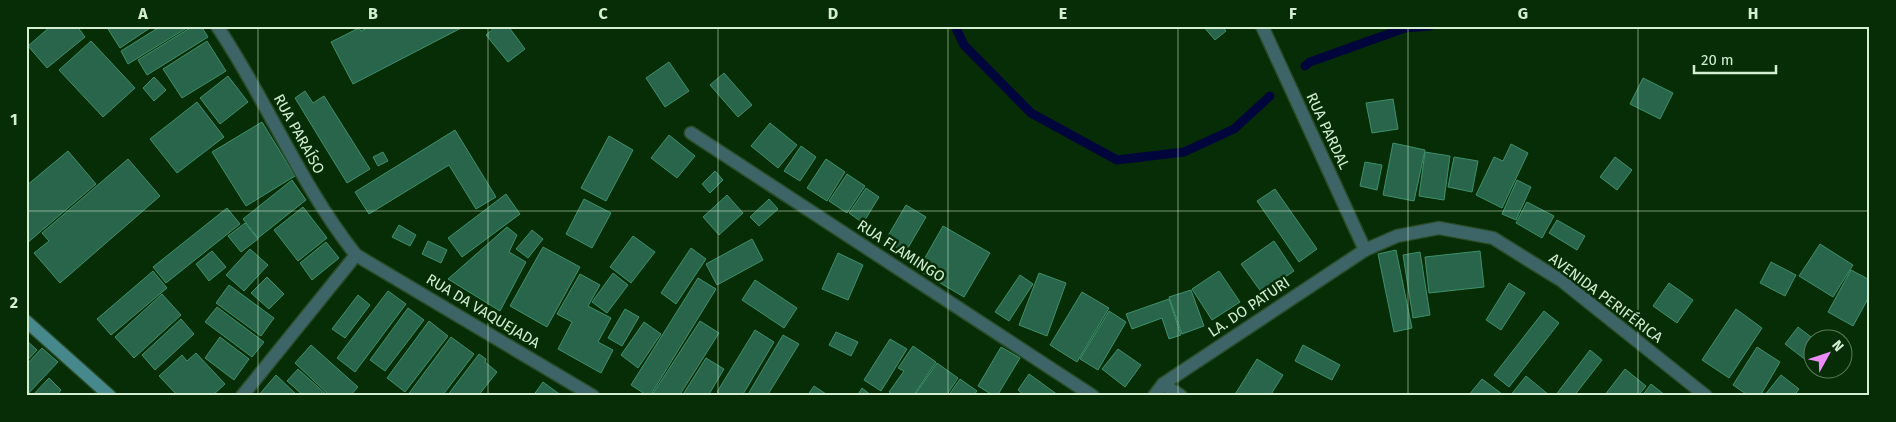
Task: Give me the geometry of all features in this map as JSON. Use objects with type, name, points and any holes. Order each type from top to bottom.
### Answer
[{"type":"street","name":"RUA PARAÍSO","points":[[217,26],[234,52],[334,228],[356,255]]},
{"type":"street","name":"RUA PARDAL","points":[[1262,26],[1365,250]]},
{"type":"street","name":"RUA FLAMINGO","points":[[691,133],[1093,396]]},
{"type":"street","name":"AVENIDA PERIFÉRICA","points":[[1365,250],[1397,236],[1439,228],[1493,238],[1562,280],[1706,396]]},
{"type":"street","name":"LA. DO PATURI","points":[[1154,396],[1162,384],[1365,250]]},
{"type":"street","points":[[242,396],[356,255]]},
{"type":"street","name":"RUA DA VAQUEJADA","points":[[356,255],[593,396]]},
{"type":"street","points":[[26,322],[110,396]]},
{"type":"street","points":[[1162,384],[1181,396]]},
{"type":"building","points":[[51,26],[77,26],[85,37],[47,68],[28,46]]},
{"type":"building","points":[[112,26],[153,26],[120,48],[108,29]]},
{"type":"building","points":[[161,26],[190,26],[128,64],[121,51]]},
{"type":"building","points":[[193,26],[201,26],[208,37],[147,75],[138,60]]},
{"type":"building","points":[[371,26],[465,26],[353,84],[331,42],[359,28],[361,31]]},
{"type":"building","points":[[496,26],[508,26],[525,49],[508,62],[486,35]]},
{"type":"building","points":[[1203,26],[1222,26],[1226,31],[1215,40]]},
{"type":"building","points":[[91,41],[135,88],[103,117],[59,70]]},
{"type":"building","points":[[207,41],[226,71],[182,98],[163,69]]},
{"type":"building","points":[[669,62],[689,91],[665,107],[646,78]]},
{"type":"building","points":[[724,73],[752,105],[738,117],[710,85]]},
{"type":"building","points":[[228,76],[248,102],[220,124],[200,98]]},
{"type":"building","points":[[154,77],[166,90],[154,101],[143,88]]},
{"type":"building","points":[[1643,78],[1673,93],[1660,119],[1630,104]]},
{"type":"building","points":[[305,91],[313,103],[324,96],[370,169],[347,183],[295,98]]},
{"type":"building","points":[[1393,99],[1398,129],[1372,133],[1366,103]]},
{"type":"building","points":[[197,102],[224,137],[177,173],[150,139]]},
{"type":"building","points":[[262,122],[295,176],[246,206],[212,152]]},
{"type":"building","points":[[770,123],[797,145],[778,168],[751,146]]},
{"type":"building","points":[[455,130],[496,197],[476,209],[449,165],[369,214],[355,192]]},
{"type":"building","points":[[669,135],[695,156],[677,178],[651,158]]},
{"type":"building","points":[[609,136],[633,150],[606,201],[581,188]]},
{"type":"building","points":[[1393,143],[1425,150],[1414,201],[1383,195]]},
{"type":"building","points":[[1511,144],[1528,153],[1502,208],[1476,195],[1494,157],[1503,161]]},
{"type":"building","points":[[801,146],[816,157],[800,181],[784,171]]},
{"type":"building","points":[[68,151],[96,184],[26,244],[26,186]]},
{"type":"building","points":[[383,152],[388,161],[378,166],[373,157]]},
{"type":"building","points":[[1425,152],[1450,156],[1444,200],[1419,196]]},
{"type":"building","points":[[1454,157],[1478,161],[1472,192],[1448,187]]},
{"type":"building","points":[[1615,157],[1632,170],[1617,190],[1600,177]]},
{"type":"building","points":[[128,159],[160,196],[60,283],[34,253],[49,241],[42,233]]},
{"type":"building","points":[[826,159],[845,172],[827,201],[807,188]]},
{"type":"building","points":[[1365,162],[1382,165],[1377,190],[1360,186]]},
{"type":"building","points":[[715,171],[723,180],[710,193],[702,184]]},
{"type":"building","points":[[847,174],[865,186],[847,213],[829,201]]},
{"type":"building","points":[[292,180],[306,200],[258,238],[243,219]]},
{"type":"building","points":[[1517,180],[1531,187],[1516,220],[1502,214]]},
{"type":"building","points":[[866,188],[879,197],[863,223],[849,213]]},
{"type":"building","points":[[1275,189],[1317,249],[1299,262],[1257,201]]},
{"type":"building","points":[[506,194],[520,214],[462,257],[448,238]]},
{"type":"building","points":[[727,195],[743,213],[719,235],[703,217]]},
{"type":"building","points":[[584,199],[611,213],[592,248],[566,234]]},
{"type":"building","points":[[769,199],[778,209],[759,226],[750,217]]},
{"type":"building","points":[[1527,202],[1554,216],[1542,238],[1516,223]]},
{"type":"building","points":[[906,205],[926,217],[905,253],[885,241]]},
{"type":"building","points":[[303,207],[327,238],[298,261],[274,230]]},
{"type":"building","points":[[227,208],[240,224],[166,283],[153,267]]},
{"type":"building","points":[[1557,220],[1585,236],[1577,250],[1549,233]]},
{"type":"building","points":[[245,223],[258,239],[241,252],[228,236]]},
{"type":"building","points":[[399,225],[416,235],[410,246],[392,237]]},
{"type":"building","points":[[943,226],[990,253],[964,297],[918,270]]},
{"type":"building","points":[[507,227],[517,235],[509,252],[526,262],[500,311],[448,279]]},
{"type":"building","points":[[532,230],[543,239],[528,258],[516,249]]},
{"type":"building","points":[[633,236],[655,252],[631,283],[610,267]]},
{"type":"building","points":[[752,239],[763,260],[717,285],[706,264]]},
{"type":"building","points":[[428,241],[447,250],[441,263],[422,254]]},
{"type":"building","points":[[1274,241],[1294,271],[1262,293],[1241,264]]},
{"type":"building","points":[[326,242],[339,258],[312,280],[300,263]]},
{"type":"building","points":[[1820,244],[1853,265],[1833,297],[1799,276]]},
{"type":"building","points":[[543,247],[580,267],[547,327],[510,306]]},
{"type":"building","points":[[691,248],[706,259],[676,304],[661,293]]},
{"type":"building","points":[[250,249],[268,265],[244,291],[226,275]]},
{"type":"building","points":[[1396,250],[1412,328],[1394,332],[1378,254]]},
{"type":"building","points":[[212,251],[226,267],[209,281],[196,264]]},
{"type":"building","points":[[1480,251],[1484,287],[1429,293],[1425,257]]},
{"type":"building","points":[[1420,252],[1430,315],[1413,318],[1403,255]]},
{"type":"building","points":[[838,253],[863,265],[848,300],[822,289]]},
{"type":"building","points":[[1771,262],[1796,275],[1785,296],[1760,283]]},
{"type":"building","points":[[1851,270],[1870,280],[1870,295],[1853,326],[1828,312]]},
{"type":"building","points":[[153,271],[167,288],[111,335],[97,319]]},
{"type":"building","points":[[1219,271],[1240,302],[1212,320],[1192,289]]},
{"type":"building","points":[[613,273],[628,285],[607,313],[592,302]]},
{"type":"building","points":[[1039,273],[1066,283],[1047,336],[1019,325]]},
{"type":"building","points":[[580,274],[600,285],[588,306],[611,318],[598,342],[613,350],[601,373],[558,349],[572,322],[557,314]]},
{"type":"building","points":[[1020,275],[1033,284],[1009,321],[995,312]]},
{"type":"building","points":[[267,277],[284,294],[269,309],[251,293]]},
{"type":"building","points":[[698,278],[716,289],[650,396],[648,396],[631,385]]},
{"type":"building","points":[[755,280],[797,308],[784,328],[742,300]]},
{"type":"building","points":[[1509,283],[1525,293],[1501,330],[1486,320]]},
{"type":"building","points":[[1669,283],[1693,300],[1677,323],[1653,306]]},
{"type":"building","points":[[229,285],[274,318],[261,336],[216,303]]},
{"type":"building","points":[[1191,290],[1204,326],[1182,334],[1169,297]]},
{"type":"building","points":[[388,291],[406,304],[355,372],[337,358]]},
{"type":"building","points":[[1082,292],[1109,308],[1077,362],[1050,345]]},
{"type":"building","points":[[162,294],[181,315],[134,358],[115,337]]},
{"type":"building","points":[[358,295],[370,305],[345,338],[332,329]]},
{"type":"building","points":[[1169,299],[1181,335],[1169,339],[1162,318],[1132,329],[1126,314]]},
{"type":"building","points":[[217,307],[264,342],[252,357],[205,322]]},
{"type":"building","points":[[408,308],[424,320],[385,371],[370,360]]},
{"type":"building","points":[[625,309],[639,317],[622,346],[608,338]]},
{"type":"building","points":[[1736,309],[1762,328],[1729,378],[1702,360]]},
{"type":"building","points":[[1109,311],[1126,322],[1098,370],[1080,359]]},
{"type":"building","points":[[1544,311],[1559,323],[1509,387],[1494,375]]},
{"type":"building","points":[[181,319],[194,334],[155,370],[142,355]]},
{"type":"building","points":[[429,321],[448,336],[405,392],[387,378]]},
{"type":"building","points":[[700,321],[719,333],[679,396],[652,395]]},
{"type":"building","points":[[644,322],[661,334],[638,368],[621,355]]},
{"type":"building","points":[[1798,327],[1804,332],[1804,359],[1785,344]]},
{"type":"building","points":[[755,330],[774,342],[742,396],[723,396],[717,392]]},
{"type":"building","points":[[836,332],[858,342],[851,356],[829,345]]},
{"type":"building","points":[[783,335],[799,344],[767,396],[747,396]]},
{"type":"building","points":[[220,337],[249,359],[234,380],[205,358]]},
{"type":"building","points":[[451,337],[474,354],[442,396],[407,396]]},
{"type":"building","points":[[890,339],[907,349],[881,391],[864,380]]},
{"type":"building","points":[[26,340],[37,350],[26,362]]},
{"type":"building","points":[[311,345],[358,387],[350,396],[330,396],[295,363]]},
{"type":"building","points":[[1303,345],[1340,365],[1332,380],[1295,361]]},
{"type":"building","points":[[913,346],[936,362],[913,396],[895,396],[889,392],[904,371],[898,368]]},
{"type":"building","points":[[1001,347],[1020,358],[997,396],[994,396],[978,386]]},
{"type":"building","points":[[1757,347],[1780,362],[1760,396],[1749,396],[1733,385]]},
{"type":"building","points":[[42,348],[58,362],[26,396],[26,365]]},
{"type":"building","points":[[1118,349],[1141,365],[1125,387],[1102,369]]},
{"type":"building","points":[[1590,350],[1602,360],[1574,396],[1555,396]]},
{"type":"building","points":[[196,353],[225,384],[212,396],[178,396],[159,376],[182,355],[187,361]]},
{"type":"building","points":[[479,354],[497,372],[478,396],[447,396]]},
{"type":"building","points":[[706,358],[724,369],[708,396],[682,396]]},
{"type":"building","points":[[1257,359],[1283,375],[1270,396],[1234,396]]},
{"type":"building","points":[[937,363],[958,378],[946,396],[914,396]]},
{"type":"building","points":[[298,369],[328,396],[304,396],[287,381]]},
{"type":"building","points":[[1625,369],[1646,386],[1638,396],[1604,396]]},
{"type":"building","points":[[1029,374],[1058,395],[1025,396],[1018,390]]},
{"type":"building","points":[[276,375],[298,396],[258,396]]},
{"type":"building","points":[[1781,375],[1799,389],[1794,396],[1764,396]]},
{"type":"building","points":[[1526,376],[1549,395],[1510,396]]},
{"type":"building","points":[[49,378],[61,390],[56,396],[32,396]]},
{"type":"building","points":[[960,379],[977,391],[973,396],[948,396]]},
{"type":"building","points":[[1482,379],[1502,394],[1501,396],[1468,396]]},
{"type":"building","points":[[543,382],[562,396],[533,396]]},
{"type":"building","points":[[1651,384],[1666,396],[1642,396]]},
{"type":"building","points":[[814,386],[826,394],[824,396],[807,396]]},
{"type":"building","points":[[862,388],[872,396],[857,396]]},
{"type":"waterway","points":[[955,26],[964,45],[1031,113],[1117,160],[1184,152],[1234,129],[1270,96]]},
{"type":"waterway","points":[[1305,66],[1310,62],[1405,28],[1430,26]]}]
